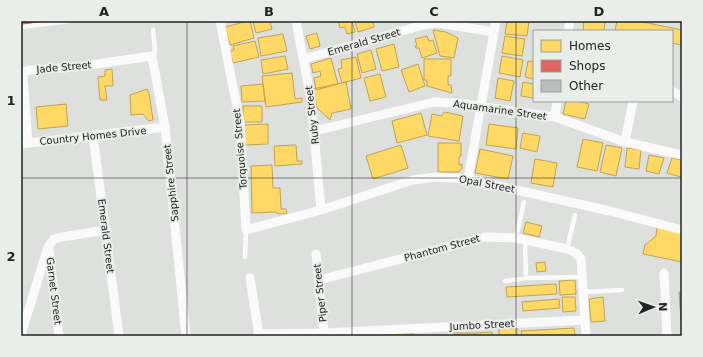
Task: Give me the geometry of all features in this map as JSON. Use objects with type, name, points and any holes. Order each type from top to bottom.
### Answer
[{"type":"street","name":"Torquoise Street","points":[[220,21],[240,122],[246,230]]},
{"type":"street","name":"Ruby Street","points":[[296,21],[311,100],[321,210]]},
{"type":"street","points":[[468,179],[482,107],[496,21]]},
{"type":"street","name":"Emerald Street","points":[[304,59],[423,25],[438,23],[494,32]]},
{"type":"street","name":"Sapphire Street","points":[[152,56],[165,127],[186,336]]},
{"type":"street","name":"Jade Street","points":[[24,143],[24,72],[29,70],[76,67],[152,56]]},
{"type":"street","points":[[673,92],[682,96]]},
{"type":"street","name":"Aquamarine Street","points":[[315,131],[434,102],[456,103],[555,117],[625,142],[682,156]]},
{"type":"street","points":[[555,117],[557,102]]},
{"type":"street","points":[[625,142],[633,102]]},
{"type":"street","name":"Country Homes Drive","points":[[24,143],[165,127]]},
{"type":"street","name":"Emerald Street","points":[[93,136],[119,336]]},
{"type":"street","name":"Opal Street","points":[[246,230],[321,210],[413,180],[436,176],[468,179],[610,211],[682,230]]},
{"type":"street","points":[[21,336],[48,247],[54,239],[106,230]]},
{"type":"street","name":"Phantom Street","points":[[319,280],[486,236],[520,239],[567,249]]},
{"type":"street","name":"Garnet Street","points":[[48,247],[59,336]]},
{"type":"street","points":[[567,249],[581,259],[586,336]]},
{"type":"street","name":"Piper Street","points":[[316,254],[324,333]]},
{"type":"street","points":[[664,273],[667,336]]},
{"type":"street","points":[[250,278],[259,335]]},
{"type":"street","name":"Jumbo Street","points":[[259,335],[585,320]]},
{"type":"lane","points":[[21,27],[69,21]]},
{"type":"lane","name":"Sapphire Street","points":[[152,56],[155,51],[153,30]]},
{"type":"lane","points":[[524,202],[520,239],[526,278]]},
{"type":"lane","points":[[567,249],[576,214]]},
{"type":"lane","points":[[245,257],[246,230]]},
{"type":"lane","points":[[505,281],[526,278],[582,277]]},
{"type":"lane","points":[[583,292],[622,290]]},
{"type":"building: Homes","points":[[250,21],[254,38],[230,45],[225,27]]},
{"type":"building: Homes","points":[[253,21],[270,21],[272,29],[256,33]]},
{"type":"building: Homes","points":[[338,21],[352,21],[355,32],[347,34],[345,27],[340,28]]},
{"type":"building: Homes","points":[[355,21],[373,21],[374,27],[358,32]]},
{"type":"building: Homes","points":[[507,21],[529,21],[527,36],[505,34]]},
{"type":"building: Homes","points":[[584,21],[605,21],[604,30],[583,30]]},
{"type":"building: Homes","points":[[617,21],[638,21],[682,30],[681,45],[673,43],[673,30],[615,30]]},
{"type":"building: Homes","points":[[433,30],[446,32],[458,38],[454,58],[440,56]]},
{"type":"building: Homes","points":[[317,33],[320,46],[310,49],[306,36]]},
{"type":"building: Homes","points":[[283,34],[287,51],[261,56],[258,38]]},
{"type":"building: Homes","points":[[427,36],[429,41],[433,40],[437,53],[422,58],[419,48],[416,48],[415,46],[417,46],[415,39]]},
{"type":"building: Homes","points":[[505,36],[525,39],[522,56],[502,53]]},
{"type":"building: Homes","points":[[255,41],[259,57],[233,63],[230,51],[234,50],[233,46]]},
{"type":"building: Homes","points":[[394,44],[399,67],[382,71],[376,49]]},
{"type":"building: Homes","points":[[371,50],[376,69],[362,73],[357,54]]},
{"type":"building: Homes","points":[[285,56],[288,69],[263,74],[261,60]]},
{"type":"building: Homes","points":[[502,56],[523,60],[520,77],[499,73]]},
{"type":"building: Homes","points":[[356,57],[361,78],[342,83],[338,69],[342,68],[341,60]]},
{"type":"building: Homes","points":[[331,58],[338,84],[316,90],[314,78],[321,76],[320,71],[313,73],[311,64]]},
{"type":"building: Homes","points":[[424,59],[451,59],[451,76],[448,76],[448,85],[451,85],[452,93],[427,86],[427,80],[424,80]]},
{"type":"building: Homes","points":[[528,61],[533,62],[533,79],[525,77]]},
{"type":"building: Homes","points":[[418,64],[425,86],[409,92],[401,70]]},
{"type":"building: Homes","points":[[112,69],[113,86],[105,86],[107,100],[100,100],[98,77],[105,76],[105,70]]},
{"type":"building: Homes","points":[[292,73],[295,99],[302,98],[302,102],[266,107],[262,76]]},
{"type":"building: Homes","points":[[380,74],[386,97],[370,101],[364,78]]},
{"type":"building: Homes","points":[[498,78],[514,81],[510,101],[495,98]]},
{"type":"building: Homes","points":[[346,82],[351,109],[332,113],[330,120],[317,108],[313,89]]},
{"type":"building: Homes","points":[[523,82],[533,84],[533,98],[521,96]]},
{"type":"building: Homes","points":[[263,84],[265,101],[242,102],[241,86]]},
{"type":"building: Homes","points":[[147,89],[149,93],[153,120],[149,121],[143,114],[131,115],[130,95]]},
{"type":"building: Homes","points":[[566,102],[581,102],[589,104],[585,119],[563,114]]},
{"type":"building: Homes","points":[[66,104],[68,126],[38,129],[36,107]]},
{"type":"building: Homes","points":[[243,106],[262,106],[262,122],[243,122]]},
{"type":"building: Homes","points":[[444,112],[463,116],[459,141],[428,136],[432,114],[442,116]]},
{"type":"building: Homes","points":[[421,113],[427,135],[397,143],[392,121]]},
{"type":"building: Homes","points":[[268,124],[268,144],[244,145],[244,125]]},
{"type":"building: Homes","points":[[489,124],[518,128],[516,149],[486,145]]},
{"type":"building: Homes","points":[[523,133],[540,136],[537,152],[520,148]]},
{"type":"building: Homes","points":[[583,139],[603,143],[597,171],[577,167]]},
{"type":"building: Homes","points":[[438,143],[461,143],[459,165],[462,164],[462,168],[459,172],[438,172]]},
{"type":"building: Homes","points":[[296,145],[297,161],[302,161],[302,164],[275,166],[274,146]]},
{"type":"building: Homes","points":[[401,145],[408,168],[373,179],[366,156]]},
{"type":"building: Homes","points":[[606,145],[622,148],[616,176],[600,172]]},
{"type":"building: Homes","points":[[627,148],[641,150],[639,169],[625,167]]},
{"type":"building: Homes","points":[[480,149],[513,156],[508,179],[475,173]]},
{"type":"building: Homes","points":[[649,155],[664,158],[659,174],[646,171]]},
{"type":"building: Homes","points":[[672,158],[682,160],[681,177],[667,173]]},
{"type":"building: Homes","points":[[535,159],[557,163],[553,187],[531,183]]},
{"type":"building: Homes","points":[[272,165],[273,188],[280,188],[281,209],[286,209],[287,213],[252,213],[251,166]]},
{"type":"building: Homes","points":[[526,222],[542,226],[539,237],[523,233]]},
{"type":"building: Homes","points":[[657,227],[682,233],[682,262],[643,254],[645,245],[656,236]]},
{"type":"building: Homes","points":[[545,262],[546,271],[537,272],[536,263]]},
{"type":"building: Homes","points":[[575,280],[576,294],[560,295],[559,281]]},
{"type":"building: Homes","points":[[556,284],[557,294],[507,297],[506,287]]},
{"type":"building: Homes","points":[[562,297],[575,297],[576,311],[563,312]]},
{"type":"building: Homes","points":[[603,297],[605,321],[591,322],[589,299]]},
{"type":"building: Homes","points":[[559,299],[560,308],[523,311],[522,302]]},
{"type":"building: Homes","points":[[517,328],[517,336],[499,336],[499,329]]},
{"type":"building: Homes","points":[[574,328],[575,336],[522,336],[521,331]]},
{"type":"building: Homes","points":[[492,332],[492,336],[475,336],[475,333]]},
{"type":"building: Homes","points":[[392,333],[412,333],[412,336],[392,336]]},
{"type":"building: Homes","points":[[454,333],[474,333],[474,336],[454,336]]},
{"type":"building: Shops","points":[[21,21],[45,21],[21,25]]},
{"type":"building: Other","points":[[679,292],[682,292],[682,322],[681,322]]}]
